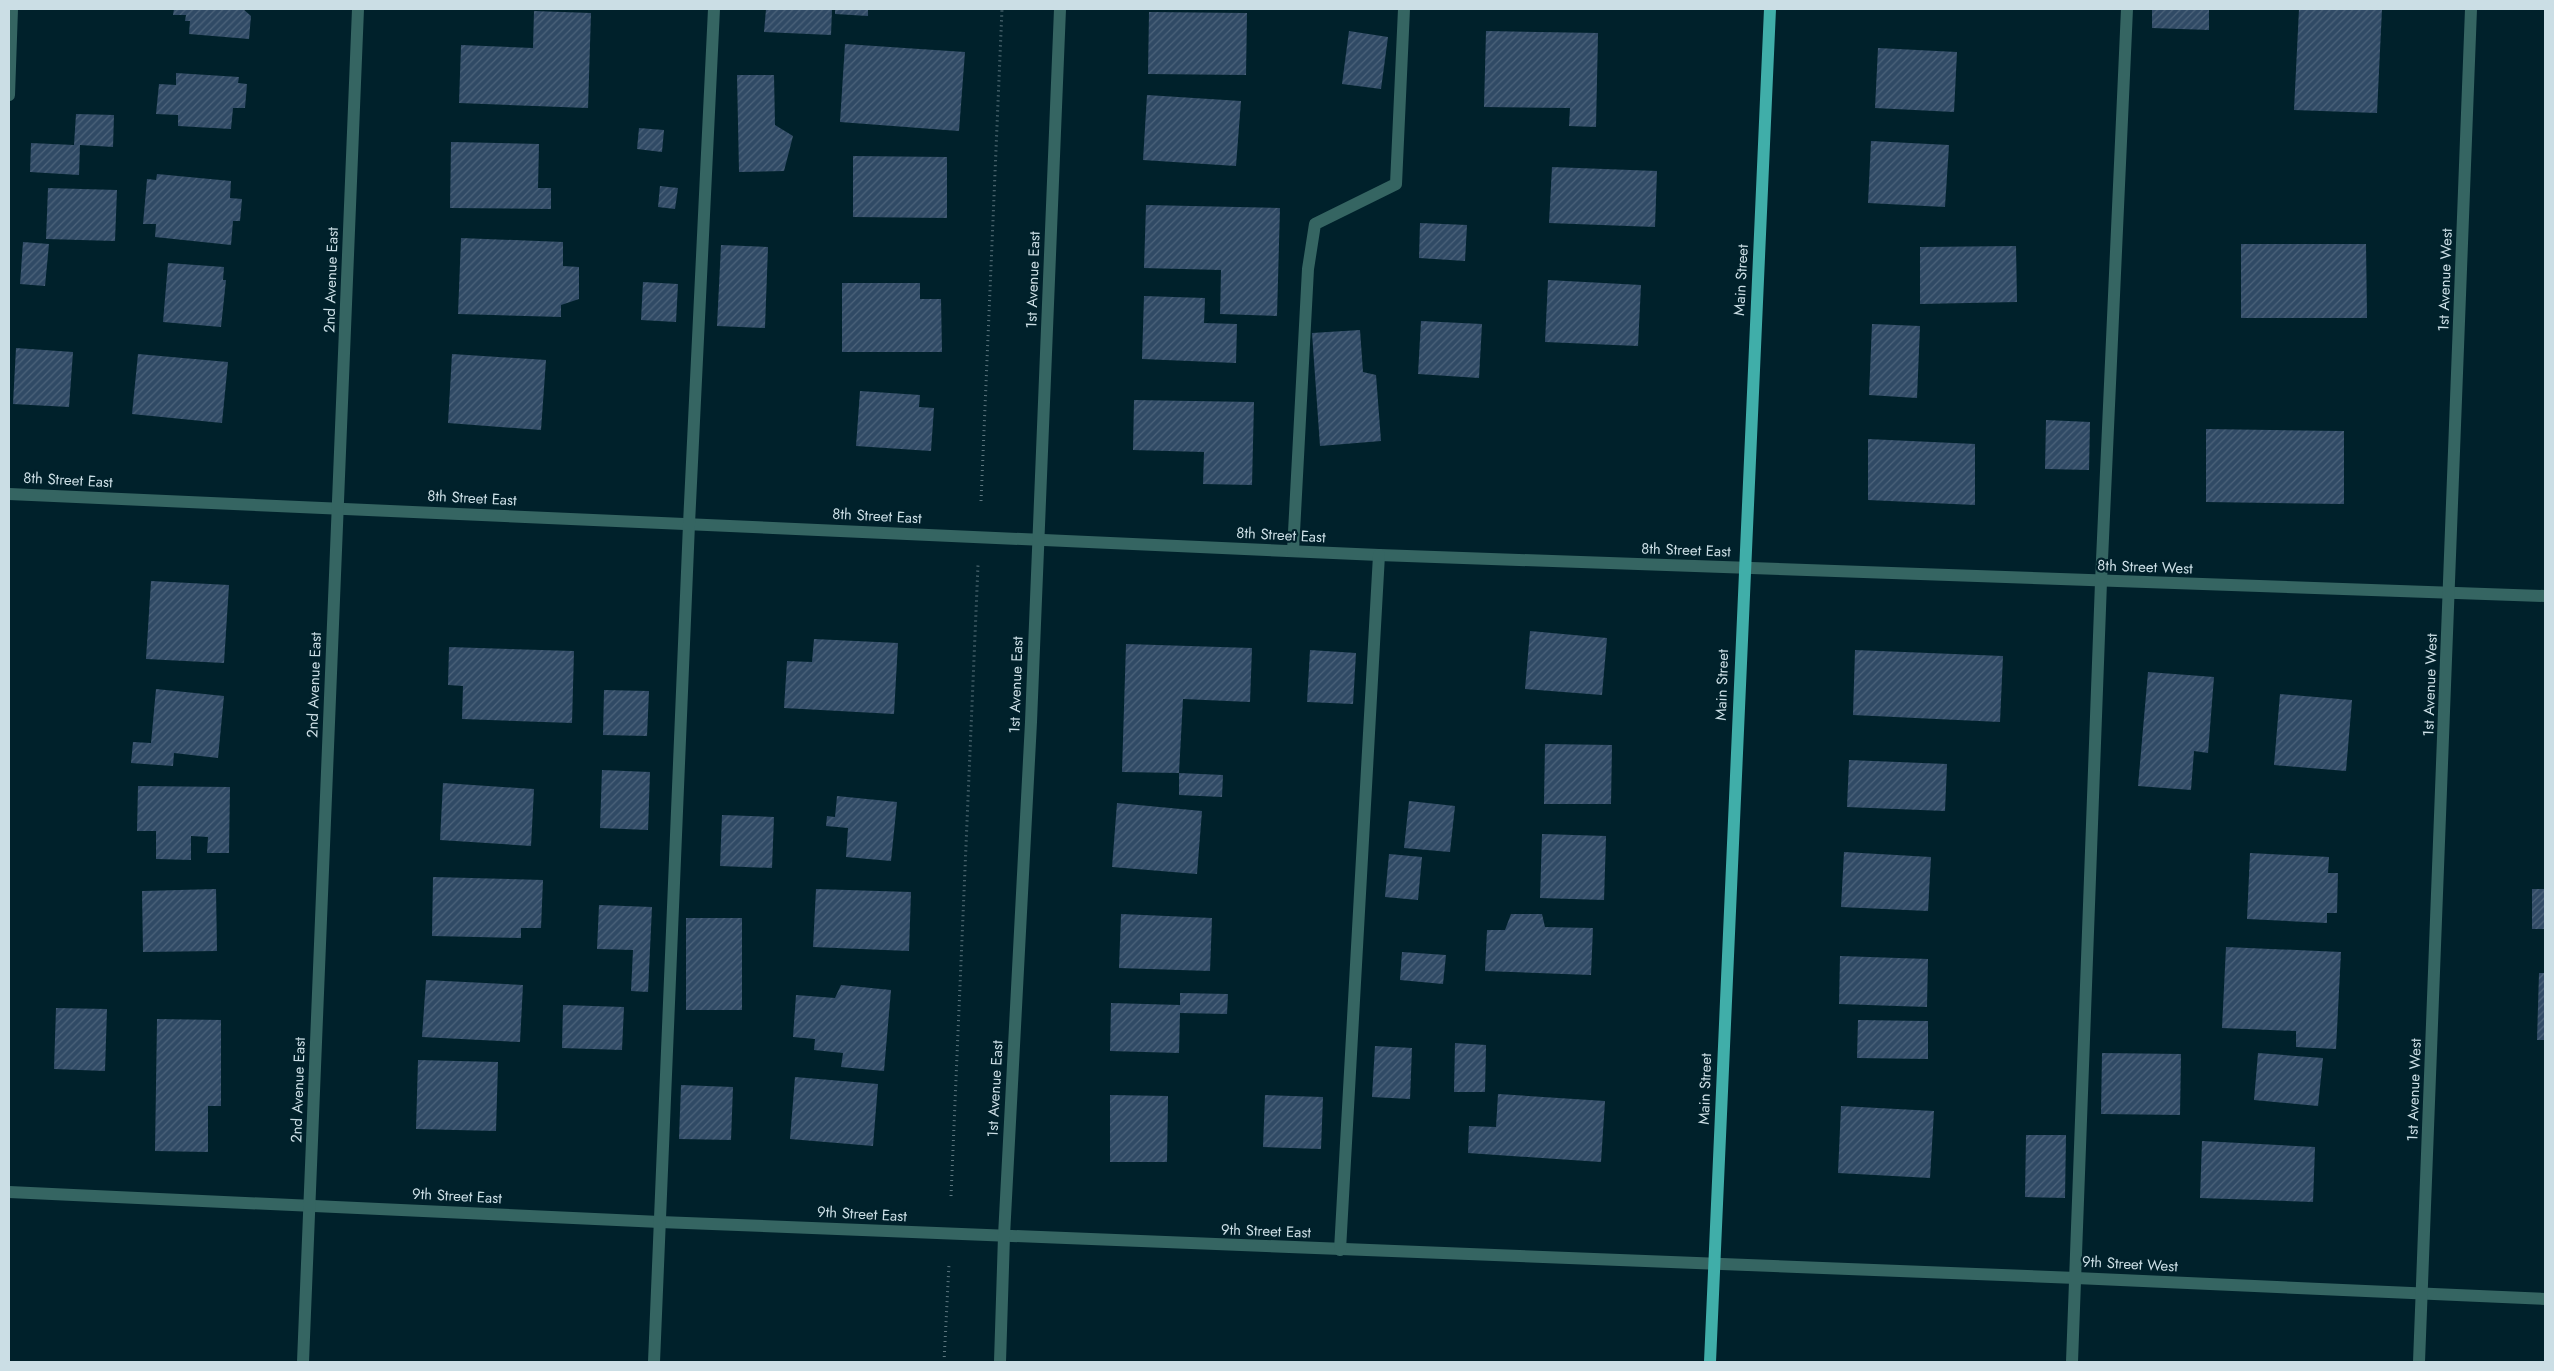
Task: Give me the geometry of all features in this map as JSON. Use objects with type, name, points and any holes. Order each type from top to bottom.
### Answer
[{"type":"main road","name":"Main Street","points":[[1710,1362],[1770,9]]},
{"type":"street","points":[[9,95],[12,9]]},
{"type":"street","name":"2nd Avenue East","points":[[303,1362],[358,9]]},
{"type":"street","points":[[654,1362],[689,524],[714,9]]},
{"type":"street","name":"1st Avenue East","points":[[1000,1362],[1004,1236],[1031,722],[1060,9]]},
{"type":"street","points":[[1293,551],[1308,270],[1315,224],[1396,184],[1404,9]]},
{"type":"street","points":[[2072,1362],[2101,582],[2127,9]]},
{"type":"street","name":"1st Avenue West","points":[[2419,1362],[2471,9]]},
{"type":"street","name":"8th Street East","points":[[9,494],[1379,555],[1744,569]]},
{"type":"street","points":[[1340,1250],[1379,555]]},
{"type":"street","name":"8th Street West","points":[[1744,569],[2545,596]]},
{"type":"street","name":"9th Street East","points":[[9,1192],[660,1222],[1713,1264]]},
{"type":"street","name":"9th Street West","points":[[1713,1264],[2545,1299]]},
{"type":"path","points":[[981,501],[1002,9]]},
{"type":"path","points":[[951,1196],[978,565]]},
{"type":"path","points":[[944,1362],[949,1264]]},
{"type":"building","points":[[174,9],[243,9],[251,16],[249,39],[189,34],[190,21],[185,21],[186,15],[173,15]]},
{"type":"building","points":[[766,9],[832,9],[831,35],[764,32]]},
{"type":"building","points":[[835,9],[868,9],[868,16],[835,14]]},
{"type":"building","points":[[2152,9],[2209,9],[2209,30],[2152,28]]},
{"type":"building","points":[[2299,9],[2382,9],[2377,113],[2294,110]]},
{"type":"building","points":[[534,11],[591,13],[588,108],[459,103],[461,45],[533,48]]},
{"type":"building","points":[[1149,12],[1247,13],[1246,75],[1148,74]]},
{"type":"building","points":[[1349,31],[1388,37],[1381,89],[1342,84]]},
{"type":"building","points":[[1486,31],[1598,33],[1596,127],[1569,126],[1570,108],[1484,107]]},
{"type":"building","points":[[845,44],[965,52],[959,131],[840,122]]},
{"type":"building","points":[[1878,48],[1957,52],[1954,112],[1875,108]]},
{"type":"building","points":[[176,73],[239,77],[238,83],[247,84],[245,108],[233,108],[231,129],[178,126],[178,115],[156,114],[159,84],[176,85]]},
{"type":"building","points":[[737,75],[774,75],[775,125],[793,136],[784,171],[739,172]]},
{"type":"building","points":[[1147,95],[1241,101],[1236,166],[1143,160]]},
{"type":"building","points":[[76,114],[114,115],[113,147],[80,145],[79,175],[30,172],[31,143],[74,145]]},
{"type":"building","points":[[639,128],[664,130],[662,152],[637,149]]},
{"type":"building","points":[[1871,141],[1949,145],[1945,207],[1868,203]]},
{"type":"building","points":[[451,142],[539,144],[538,188],[551,188],[551,209],[450,208]]},
{"type":"building","points":[[853,156],[947,157],[947,218],[853,217]]},
{"type":"building","points":[[1552,167],[1657,171],[1655,227],[1549,223]]},
{"type":"building","points":[[157,174],[231,181],[230,198],[242,199],[240,221],[233,221],[231,245],[155,237],[156,224],[143,224],[147,179],[156,180]]},
{"type":"building","points":[[660,186],[678,188],[675,209],[658,207]]},
{"type":"building","points":[[48,188],[117,190],[115,241],[46,239]]},
{"type":"building","points":[[1146,205],[1280,208],[1277,316],[1220,314],[1221,270],[1144,268]]},
{"type":"building","points":[[1420,223],[1467,225],[1465,261],[1419,258]]},
{"type":"building","points":[[461,238],[563,242],[563,266],[579,267],[579,299],[561,305],[561,317],[458,314]]},
{"type":"building","points":[[23,242],[49,244],[45,286],[20,284]]},
{"type":"building","points":[[2241,244],[2366,244],[2367,318],[2241,318]]},
{"type":"building","points":[[721,245],[768,247],[765,328],[717,326]]},
{"type":"building","points":[[2016,246],[2017,302],[1920,304],[1920,247]]},
{"type":"building","points":[[168,263],[224,267],[223,280],[226,280],[221,327],[163,322]]},
{"type":"building","points":[[1548,280],[1641,285],[1638,346],[1545,342]]},
{"type":"building","points":[[643,282],[678,284],[676,322],[641,320]]},
{"type":"building","points":[[842,283],[920,283],[920,299],[941,299],[942,352],[842,352]]},
{"type":"building","points":[[1144,296],[1205,298],[1204,323],[1237,324],[1236,363],[1142,359]]},
{"type":"building","points":[[1421,321],[1482,324],[1479,378],[1418,374]]},
{"type":"building","points":[[1872,324],[1920,326],[1917,398],[1869,395]]},
{"type":"building","points":[[1360,330],[1363,372],[1376,375],[1381,441],[1320,446],[1312,333]]},
{"type":"building","points":[[16,348],[73,352],[69,407],[13,404]]},
{"type":"building","points":[[138,354],[228,362],[222,423],[132,414]]},
{"type":"building","points":[[452,354],[546,360],[541,430],[448,423]]},
{"type":"building","points":[[860,391],[920,395],[919,407],[934,408],[931,451],[856,446]]},
{"type":"building","points":[[1134,400],[1254,402],[1252,485],[1203,484],[1204,452],[1133,450]]},
{"type":"building","points":[[2046,420],[2090,422],[2089,470],[2045,469]]},
{"type":"building","points":[[2206,429],[2344,431],[2344,504],[2206,502]]},
{"type":"building","points":[[1868,439],[1975,444],[1975,505],[1868,500]]},
{"type":"building","points":[[151,581],[229,585],[224,663],[146,659]]},
{"type":"building","points":[[1530,631],[1607,638],[1602,695],[1525,689]]},
{"type":"building","points":[[814,639],[898,643],[894,714],[784,708],[787,661],[812,662]]},
{"type":"building","points":[[1126,644],[1252,648],[1250,702],[1183,699],[1179,773],[1122,772]]},
{"type":"building","points":[[449,647],[574,651],[572,723],[462,719],[463,686],[448,685]]},
{"type":"building","points":[[1310,650],[1356,653],[1353,704],[1307,702]]},
{"type":"building","points":[[1855,650],[2003,656],[2000,722],[1853,715]]},
{"type":"building","points":[[2148,672],[2214,677],[2208,753],[2194,751],[2191,790],[2138,786]]},
{"type":"building","points":[[156,689],[224,696],[218,758],[174,753],[173,766],[131,763],[133,742],[151,743]]},
{"type":"building","points":[[604,690],[649,691],[647,736],[603,735]]},
{"type":"building","points":[[2280,694],[2352,700],[2346,771],[2274,765]]},
{"type":"building","points":[[1545,744],[1612,745],[1611,804],[1544,804]]},
{"type":"building","points":[[1849,760],[1947,764],[1945,811],[1847,807]]},
{"type":"building","points":[[602,770],[650,772],[648,830],[600,828]]},
{"type":"building","points":[[1179,773],[1223,775],[1222,797],[1179,795]]},
{"type":"building","points":[[443,783],[534,789],[531,846],[440,840]]},
{"type":"building","points":[[138,786],[230,787],[229,853],[207,853],[208,837],[191,836],[191,860],[156,859],[156,831],[137,831]]},
{"type":"building","points":[[837,796],[897,802],[891,861],[846,857],[848,828],[826,826],[827,816],[835,817]]},
{"type":"building","points":[[1409,801],[1455,806],[1450,852],[1404,848]]},
{"type":"building","points":[[1117,803],[1202,811],[1197,874],[1112,867]]},
{"type":"building","points":[[722,815],[774,817],[772,868],[720,866]]},
{"type":"building","points":[[1542,834],[1606,836],[1604,900],[1540,898]]},
{"type":"building","points":[[1844,852],[1931,857],[1928,911],[1841,907]]},
{"type":"building","points":[[2250,853],[2329,857],[2328,873],[2338,873],[2337,913],[2327,913],[2327,923],[2247,919]]},
{"type":"building","points":[[1389,854],[1422,857],[1418,900],[1385,897]]},
{"type":"building","points":[[433,877],[543,880],[541,928],[521,928],[521,938],[432,936]]},
{"type":"building","points":[[216,889],[217,951],[143,952],[142,891]]},
{"type":"building","points":[[816,889],[911,892],[909,951],[813,947]]},
{"type":"building","points":[[2532,889],[2545,889],[2545,929],[2532,929]]},
{"type":"building","points":[[599,905],[652,907],[648,992],[631,991],[633,950],[597,949]]},
{"type":"building","points":[[1121,914],[1212,918],[1210,971],[1119,968]]},
{"type":"building","points":[[1511,914],[1542,914],[1545,927],[1593,928],[1591,975],[1485,971],[1487,930],[1505,930]]},
{"type":"building","points":[[686,918],[742,918],[742,1010],[686,1010]]},
{"type":"building","points":[[2226,947],[2341,952],[2336,1049],[2296,1047],[2296,1031],[2222,1028]]},
{"type":"building","points":[[1402,952],[1446,955],[1443,984],[1400,980]]},
{"type":"building","points":[[1840,956],[1928,959],[1927,1007],[1839,1004]]},
{"type":"building","points":[[2539,973],[2545,973],[2545,1040],[2537,1040]]},
{"type":"building","points":[[426,980],[523,985],[520,1042],[422,1037]]},
{"type":"building","points":[[841,985],[891,990],[884,1071],[841,1067],[843,1053],[814,1050],[815,1039],[793,1037],[796,995],[835,998]]},
{"type":"building","points":[[1180,993],[1228,994],[1227,1014],[1180,1013],[1179,1053],[1110,1051],[1111,1003],[1180,1005]]},
{"type":"building","points":[[563,1005],[624,1007],[622,1050],[562,1048]]},
{"type":"building","points":[[56,1008],[107,1009],[105,1071],[54,1069]]},
{"type":"building","points":[[157,1019],[221,1020],[221,1106],[208,1106],[208,1152],[155,1151]]},
{"type":"building","points":[[1858,1020],[1928,1021],[1928,1059],[1857,1058]]},
{"type":"building","points":[[1455,1043],[1486,1045],[1485,1092],[1454,1092]]},
{"type":"building","points":[[1375,1046],[1412,1048],[1410,1099],[1372,1097]]},
{"type":"building","points":[[2102,1053],[2181,1054],[2180,1115],[2101,1114]]},
{"type":"building","points":[[2258,1053],[2323,1058],[2318,1106],[2254,1100]]},
{"type":"building","points":[[418,1060],[498,1062],[496,1131],[416,1129]]},
{"type":"building","points":[[795,1077],[878,1084],[873,1146],[790,1139]]},
{"type":"building","points":[[681,1085],[733,1087],[731,1140],[679,1139]]},
{"type":"building","points":[[1498,1094],[1605,1101],[1601,1162],[1468,1153],[1469,1126],[1496,1127]]},
{"type":"building","points":[[1110,1095],[1168,1096],[1167,1162],[1110,1162]]},
{"type":"building","points":[[1265,1095],[1323,1097],[1321,1149],[1263,1147]]},
{"type":"building","points":[[1841,1106],[1934,1111],[1930,1178],[1838,1173]]},
{"type":"building","points":[[2026,1135],[2066,1135],[2065,1198],[2025,1197]]},
{"type":"building","points":[[2202,1141],[2315,1147],[2313,1202],[2200,1198]]}]
